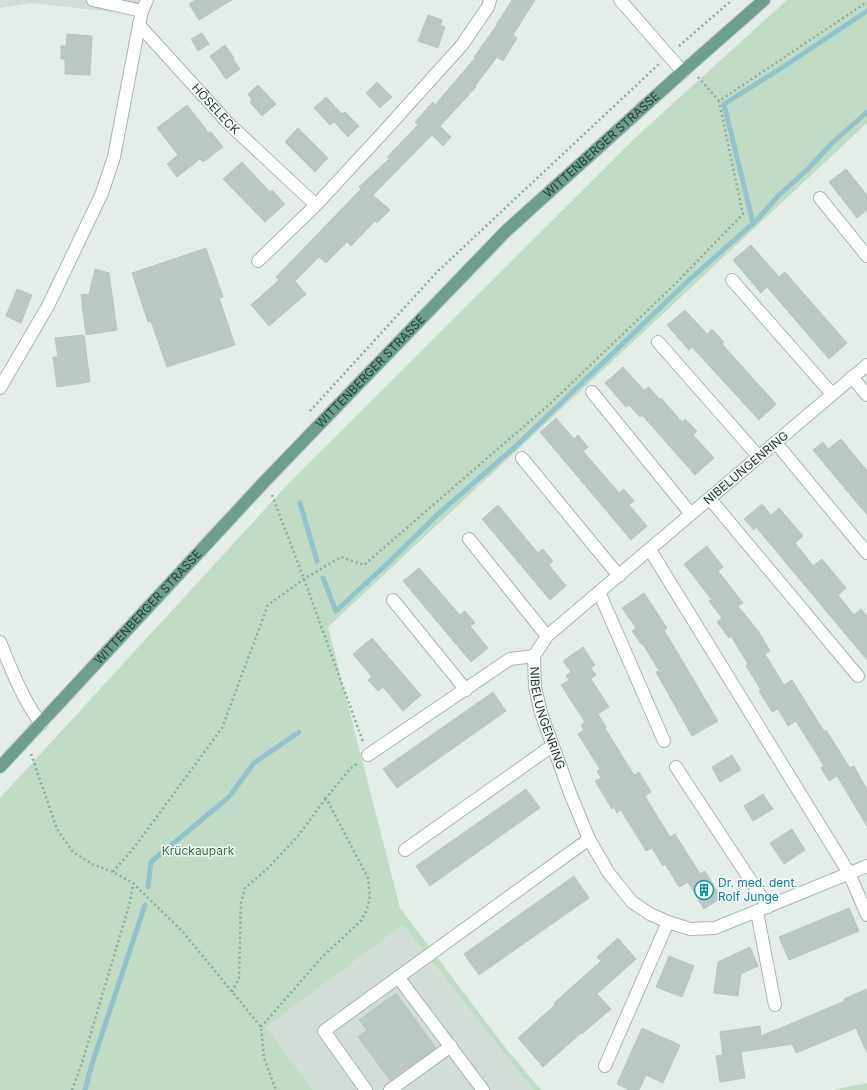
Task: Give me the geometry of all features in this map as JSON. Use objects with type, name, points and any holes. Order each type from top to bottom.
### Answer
[{"type":"main road","name":"WITTENBERGER STRASSE","points":[[0,768],[266,480],[506,231],[764,0]]},
{"type":"street","points":[[0,388],[48,306],[102,193],[114,157],[139,25],[144,6],[93,0]]},
{"type":"street","points":[[258,261],[316,205],[462,45],[488,7],[490,0]]},
{"type":"street","points":[[620,0],[686,69]]},
{"type":"street","name":"HÖSELECK","points":[[139,25],[228,123],[316,205]]},
{"type":"street","points":[[820,198],[867,256]]},
{"type":"street","points":[[732,280],[832,394]]},
{"type":"street","points":[[658,342],[759,457]]},
{"type":"street","name":"NIBELUNGENRING","points":[[867,365],[547,636],[534,656],[535,687],[541,713],[552,746],[589,839],[608,872],[632,902],[650,914],[690,929],[715,928],[867,866]]},
{"type":"street","points":[[852,377],[867,395]]},
{"type":"street","points":[[592,392],[691,514]]},
{"type":"street","points":[[776,443],[867,554]]},
{"type":"street","points":[[522,458],[619,576]]},
{"type":"street","points":[[710,499],[858,676]]},
{"type":"street","points":[[469,539],[547,636]]},
{"type":"street","points":[[650,550],[849,873],[867,915]]},
{"type":"street","points":[[599,592],[664,741]]},
{"type":"street","points":[[393,600],[466,690]]},
{"type":"street","points":[[0,642],[14,678],[29,708],[41,724]]},
{"type":"street","points":[[368,756],[510,659],[534,656]]},
{"type":"street","points":[[405,850],[552,746]]},
{"type":"street","points":[[676,767],[762,909],[775,1005]]},
{"type":"street","points":[[366,1090],[324,1031],[589,839]]},
{"type":"street","points":[[605,1066],[668,922]]},
{"type":"street","points":[[398,976],[483,1090]]},
{"type":"street","points":[[390,1090],[451,1046]]},
{"type":"path","points":[[719,101],[867,2]]},
{"type":"path","points":[[113,872],[140,839],[222,728],[268,604],[304,579],[341,557],[364,565],[552,402],[673,286],[743,214],[719,101],[686,69]]},
{"type":"path","points":[[232,992],[239,978],[241,902],[245,888],[267,869],[298,836],[350,769],[368,756],[304,579],[266,480]]},
{"type":"path","points":[[26,739],[57,829],[73,852],[92,864],[113,872],[133,883],[183,932],[261,1027],[264,1058],[276,1090]]},
{"type":"path","points":[[261,1027],[322,956],[361,921],[367,909],[370,896],[368,878],[326,798]]},
{"type":"path","points":[[72,1090],[82,1063],[130,902],[133,883]]},
{"type":"shaded area","points":[[0,0],[139,0],[133,14],[31,3],[0,8]]},
{"type":"shaded area","points":[[403,925],[533,1090],[313,1090],[266,1027]]},
{"type":"green space","name":"Krückaupark","points":[[787,0],[867,0],[867,123],[328,627],[400,908],[504,1046],[541,1090],[533,1090],[403,925],[266,1027],[313,1090],[0,1090],[0,798],[288,484],[636,137]]},
{"type":"green space","points":[[867,1083],[867,1090],[832,1090]]},
{"type":"building","points":[[196,0],[232,0],[199,20],[189,4]]},
{"type":"building","points":[[512,0],[535,0],[513,35],[517,38],[503,61],[497,57],[475,86],[476,87],[440,126],[451,137],[443,146],[432,135],[373,195],[390,210],[377,223],[375,221],[351,246],[347,242],[326,263],[319,257],[295,281],[306,294],[269,326],[251,305],[279,280],[276,277],[361,189],[359,187],[389,159],[387,157],[418,125],[415,122],[433,102],[435,105],[475,58],[474,57],[497,25]]},
{"type":"building","points":[[428,15],[442,20],[440,25],[445,27],[438,48],[418,41]]},
{"type":"building","points":[[202,33],[209,44],[198,51],[191,39]]},
{"type":"building","points":[[67,34],[92,36],[90,75],[65,74],[65,59],[61,59],[61,46],[66,46]]},
{"type":"building","points":[[225,45],[240,69],[226,79],[210,56]]},
{"type":"building","points":[[377,82],[392,97],[380,108],[366,93]]},
{"type":"building","points":[[258,85],[276,104],[262,116],[250,102],[252,100],[248,94]]},
{"type":"building","points":[[326,97],[342,114],[345,112],[359,126],[348,137],[334,122],[330,125],[314,108]]},
{"type":"building","points":[[187,105],[209,133],[211,132],[223,147],[203,162],[200,159],[177,177],[167,164],[178,155],[157,128]]},
{"type":"building","points":[[298,128],[328,158],[315,172],[285,142]]},
{"type":"building","points":[[242,162],[270,192],[272,190],[285,204],[265,222],[223,179]]},
{"type":"building","points":[[846,169],[867,195],[867,210],[857,218],[829,182]]},
{"type":"building","points":[[751,245],[779,277],[785,272],[847,343],[829,359],[767,287],[761,293],[733,260]]},
{"type":"building","points":[[206,248],[223,297],[219,298],[235,345],[167,367],[151,321],[148,322],[132,273]]},
{"type":"building","points":[[95,269],[109,273],[117,330],[86,335],[81,295],[89,294]]},
{"type":"building","points":[[17,289],[32,295],[21,323],[6,316]]},
{"type":"building","points":[[685,310],[707,334],[712,329],[724,342],[722,344],[776,404],[759,420],[692,347],[689,350],[667,325]]},
{"type":"building","points":[[84,335],[90,382],[57,387],[53,357],[58,357],[55,338]]},
{"type":"building","points":[[623,367],[644,390],[649,387],[682,422],[685,419],[697,431],[693,435],[714,458],[695,475],[642,415],[640,417],[629,405],[626,407],[605,383]]},
{"type":"building","points":[[556,418],[574,439],[578,435],[588,447],[583,451],[619,493],[624,489],[634,501],[629,505],[647,526],[631,540],[540,432]]},
{"type":"building","points":[[841,439],[867,471],[867,515],[813,450],[823,442],[828,449]]},
{"type":"building","points":[[762,504],[771,515],[779,508],[803,536],[795,543],[813,566],[822,559],[846,588],[838,595],[854,615],[861,609],[867,616],[867,660],[756,527],[754,530],[744,519]]},
{"type":"building","points":[[498,505],[538,553],[543,549],[553,561],[549,565],[566,586],[550,600],[482,519]]},
{"type":"building","points":[[707,546],[723,567],[718,571],[743,603],[738,606],[759,632],[770,651],[765,654],[784,685],[792,680],[824,731],[826,730],[850,768],[854,766],[867,790],[867,826],[837,776],[829,781],[821,768],[824,766],[796,721],[788,726],[778,709],[772,712],[759,691],[761,690],[746,666],[748,664],[731,636],[729,638],[717,622],[722,618],[709,601],[712,600],[684,564]]},
{"type":"building","points":[[419,568],[460,615],[465,611],[475,623],[470,626],[488,648],[471,662],[403,581]]},
{"type":"building","points":[[644,593],[667,628],[664,630],[718,721],[692,736],[656,672],[659,671],[643,644],[642,645],[632,631],[636,628],[622,608]]},
{"type":"building","points":[[372,638],[421,695],[403,711],[383,687],[378,691],[368,680],[372,677],[353,654]]},
{"type":"building","points":[[583,647],[595,665],[591,668],[596,675],[591,679],[609,707],[598,714],[606,727],[605,728],[634,775],[639,772],[651,792],[645,796],[670,837],[675,834],[700,874],[705,871],[721,898],[704,909],[688,882],[679,887],[665,864],[663,866],[652,848],[646,851],[621,810],[617,813],[614,807],[612,809],[595,781],[601,778],[597,771],[600,769],[578,734],[584,730],[581,725],[585,722],[561,685],[569,680],[566,676],[571,672],[563,661]]},
{"type":"building","points":[[493,692],[506,711],[397,788],[383,769]]},
{"type":"building","points":[[732,755],[741,770],[720,782],[712,767]]},
{"type":"building","points":[[526,789],[540,808],[430,886],[416,866]]},
{"type":"building","points":[[763,794],[773,809],[753,821],[744,806]]},
{"type":"building","points":[[792,829],[805,850],[784,864],[770,843]]},
{"type":"building","points":[[574,876],[589,898],[479,975],[464,954]]},
{"type":"building","points":[[849,908],[859,931],[789,960],[779,937]]},
{"type":"building","points":[[618,938],[636,959],[597,994],[611,1009],[582,1034],[581,1033],[543,1067],[518,1038],[601,961],[597,957]]},
{"type":"building","points":[[750,947],[758,966],[741,974],[738,996],[714,993],[718,962]]},
{"type":"building","points":[[669,956],[694,966],[682,997],[656,987]]},
{"type":"building","points":[[867,989],[867,1053],[856,1028],[796,1053],[792,1044],[741,1052],[745,1078],[720,1082],[716,1056],[723,1055],[720,1032],[760,1026],[761,1036],[845,1001],[844,999]]},
{"type":"building","points":[[396,993],[436,1048],[390,1080],[358,1037],[367,1030],[359,1020]]},
{"type":"building","points":[[642,1028],[680,1045],[663,1083],[646,1075],[639,1090],[629,1090],[617,1084]]},
{"type":"waterway","points":[[753,223],[724,104],[867,11]]},
{"type":"waterway","points":[[323,578],[336,611],[438,514],[516,446],[689,280],[757,220],[779,195],[808,169],[832,143],[867,112]]},
{"type":"waterway","points":[[300,503],[317,561]]},
{"type":"waterway","points":[[148,887],[151,862],[229,797],[254,763],[299,732]]},
{"type":"waterway","points":[[85,1090],[92,1064],[145,905]]},
{"type":"place","name":"Dr. med. dent. Rolf Junge","points":[[704,890]]}]
